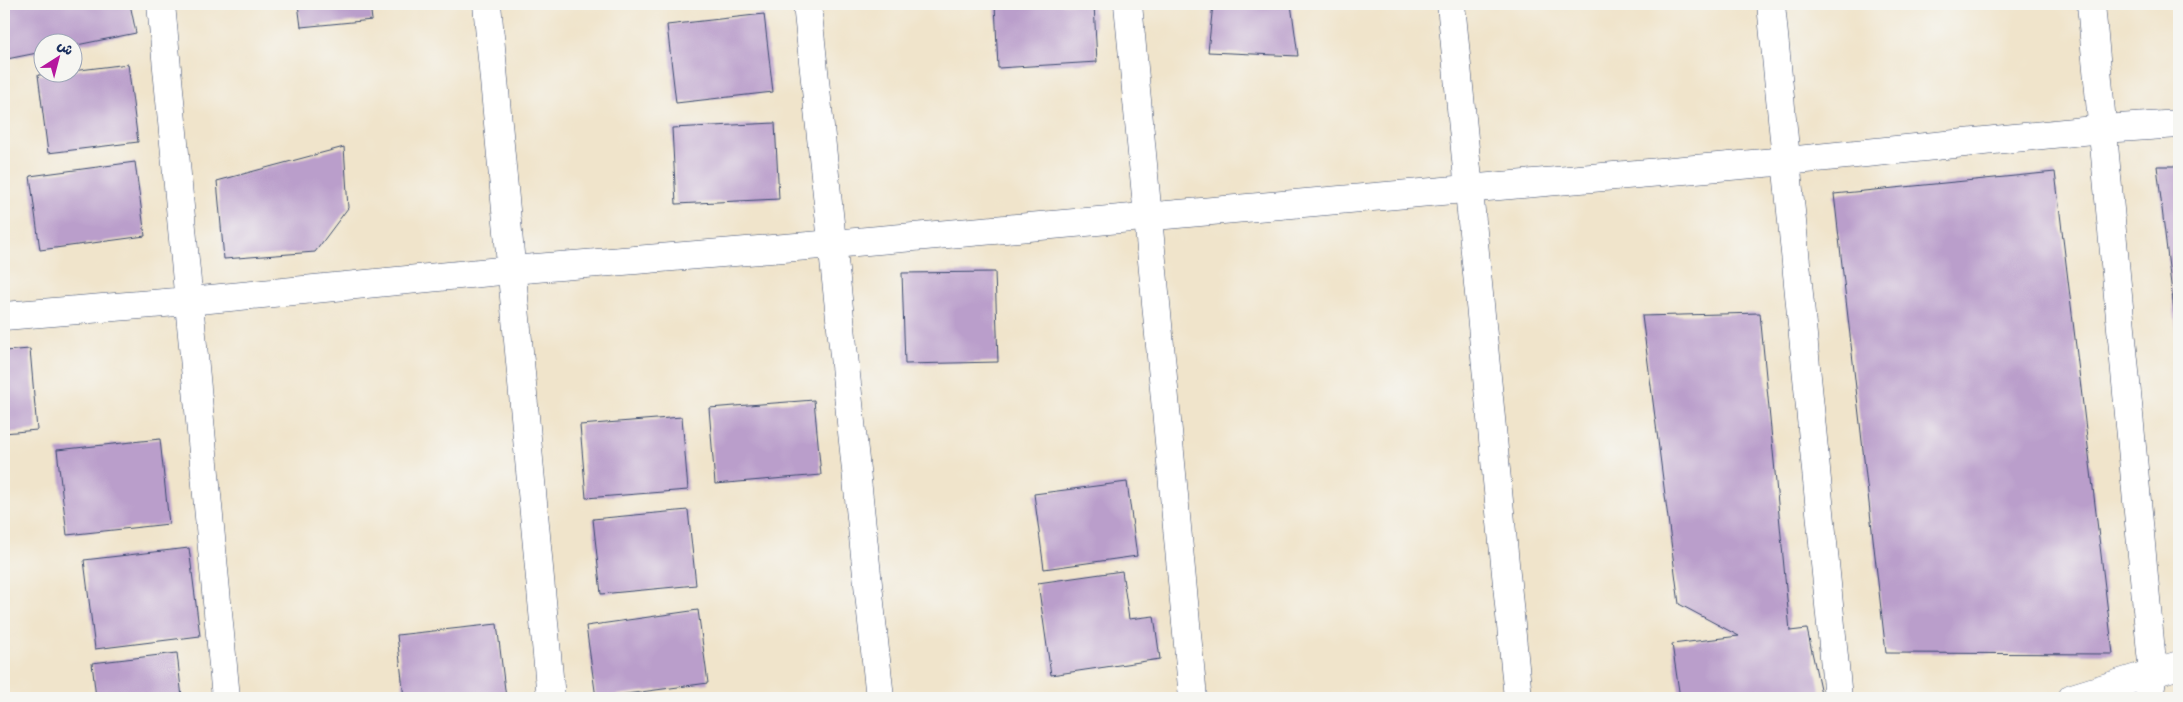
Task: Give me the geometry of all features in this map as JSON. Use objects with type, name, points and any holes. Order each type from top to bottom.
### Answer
[{"type":"street","points":[[161,4],[226,698]]},
{"type":"street","points":[[488,4],[550,698]]},
{"type":"street","points":[[807,4],[880,698]]},
{"type":"street","points":[[1128,4],[1193,698]]},
{"type":"street","points":[[1451,4],[1518,698]]},
{"type":"street","points":[[1772,4],[1838,698]]},
{"type":"street","points":[[2091,4],[2151,686]]},
{"type":"street","points":[[4,316],[511,270],[833,244],[1469,187],[1787,161],[2179,124]]},
{"type":"street","points":[[2072,698],[2151,686],[2179,665]]},
{"type":"building","points":[[4,4],[130,4],[136,33],[82,44],[82,32],[32,32],[32,54],[7,59],[4,41]]},
{"type":"building","points":[[298,4],[370,4],[372,20],[301,27]]},
{"type":"building","points":[[995,4],[1094,4],[1097,62],[998,68]]},
{"type":"building","points":[[1213,4],[1291,4],[1298,56],[1208,52]]},
{"type":"building","points":[[764,14],[773,92],[676,103],[667,25]]},
{"type":"building","points":[[128,64],[138,142],[48,153],[39,82],[82,82],[82,70]]},
{"type":"building","points":[[775,123],[779,199],[676,204],[672,128]]},
{"type":"building","points":[[344,147],[348,208],[315,252],[224,259],[217,181]]},
{"type":"building","points":[[135,162],[145,236],[40,250],[30,176]]},
{"type":"building","points":[[2157,166],[2179,166],[2179,344],[2178,344]]},
{"type":"building","points":[[2055,172],[2113,654],[1886,653],[1834,194]]},
{"type":"building","points":[[995,272],[998,362],[905,364],[902,273]]},
{"type":"building","points":[[1760,313],[1790,631],[1807,629],[1822,698],[1680,698],[1672,644],[1739,636],[1679,604],[1642,316]]},
{"type":"building","points":[[30,349],[37,430],[4,433],[4,351]]},
{"type":"building","points":[[814,400],[821,475],[715,484],[709,408]]},
{"type":"building","points":[[682,417],[688,490],[586,498],[580,425]]},
{"type":"building","points":[[160,439],[169,524],[67,535],[57,450]]},
{"type":"building","points":[[1127,482],[1137,556],[1044,569],[1034,494]]},
{"type":"building","points":[[688,510],[696,585],[601,594],[593,519]]},
{"type":"building","points":[[189,548],[200,636],[95,649],[84,560]]},
{"type":"building","points":[[1122,571],[1129,619],[1154,616],[1160,659],[1051,675],[1038,583]]},
{"type":"building","points":[[698,610],[708,683],[596,698],[586,626]]},
{"type":"building","points":[[497,624],[506,698],[404,698],[397,635]]},
{"type":"building","points":[[177,653],[182,698],[96,698],[92,663]]}]
